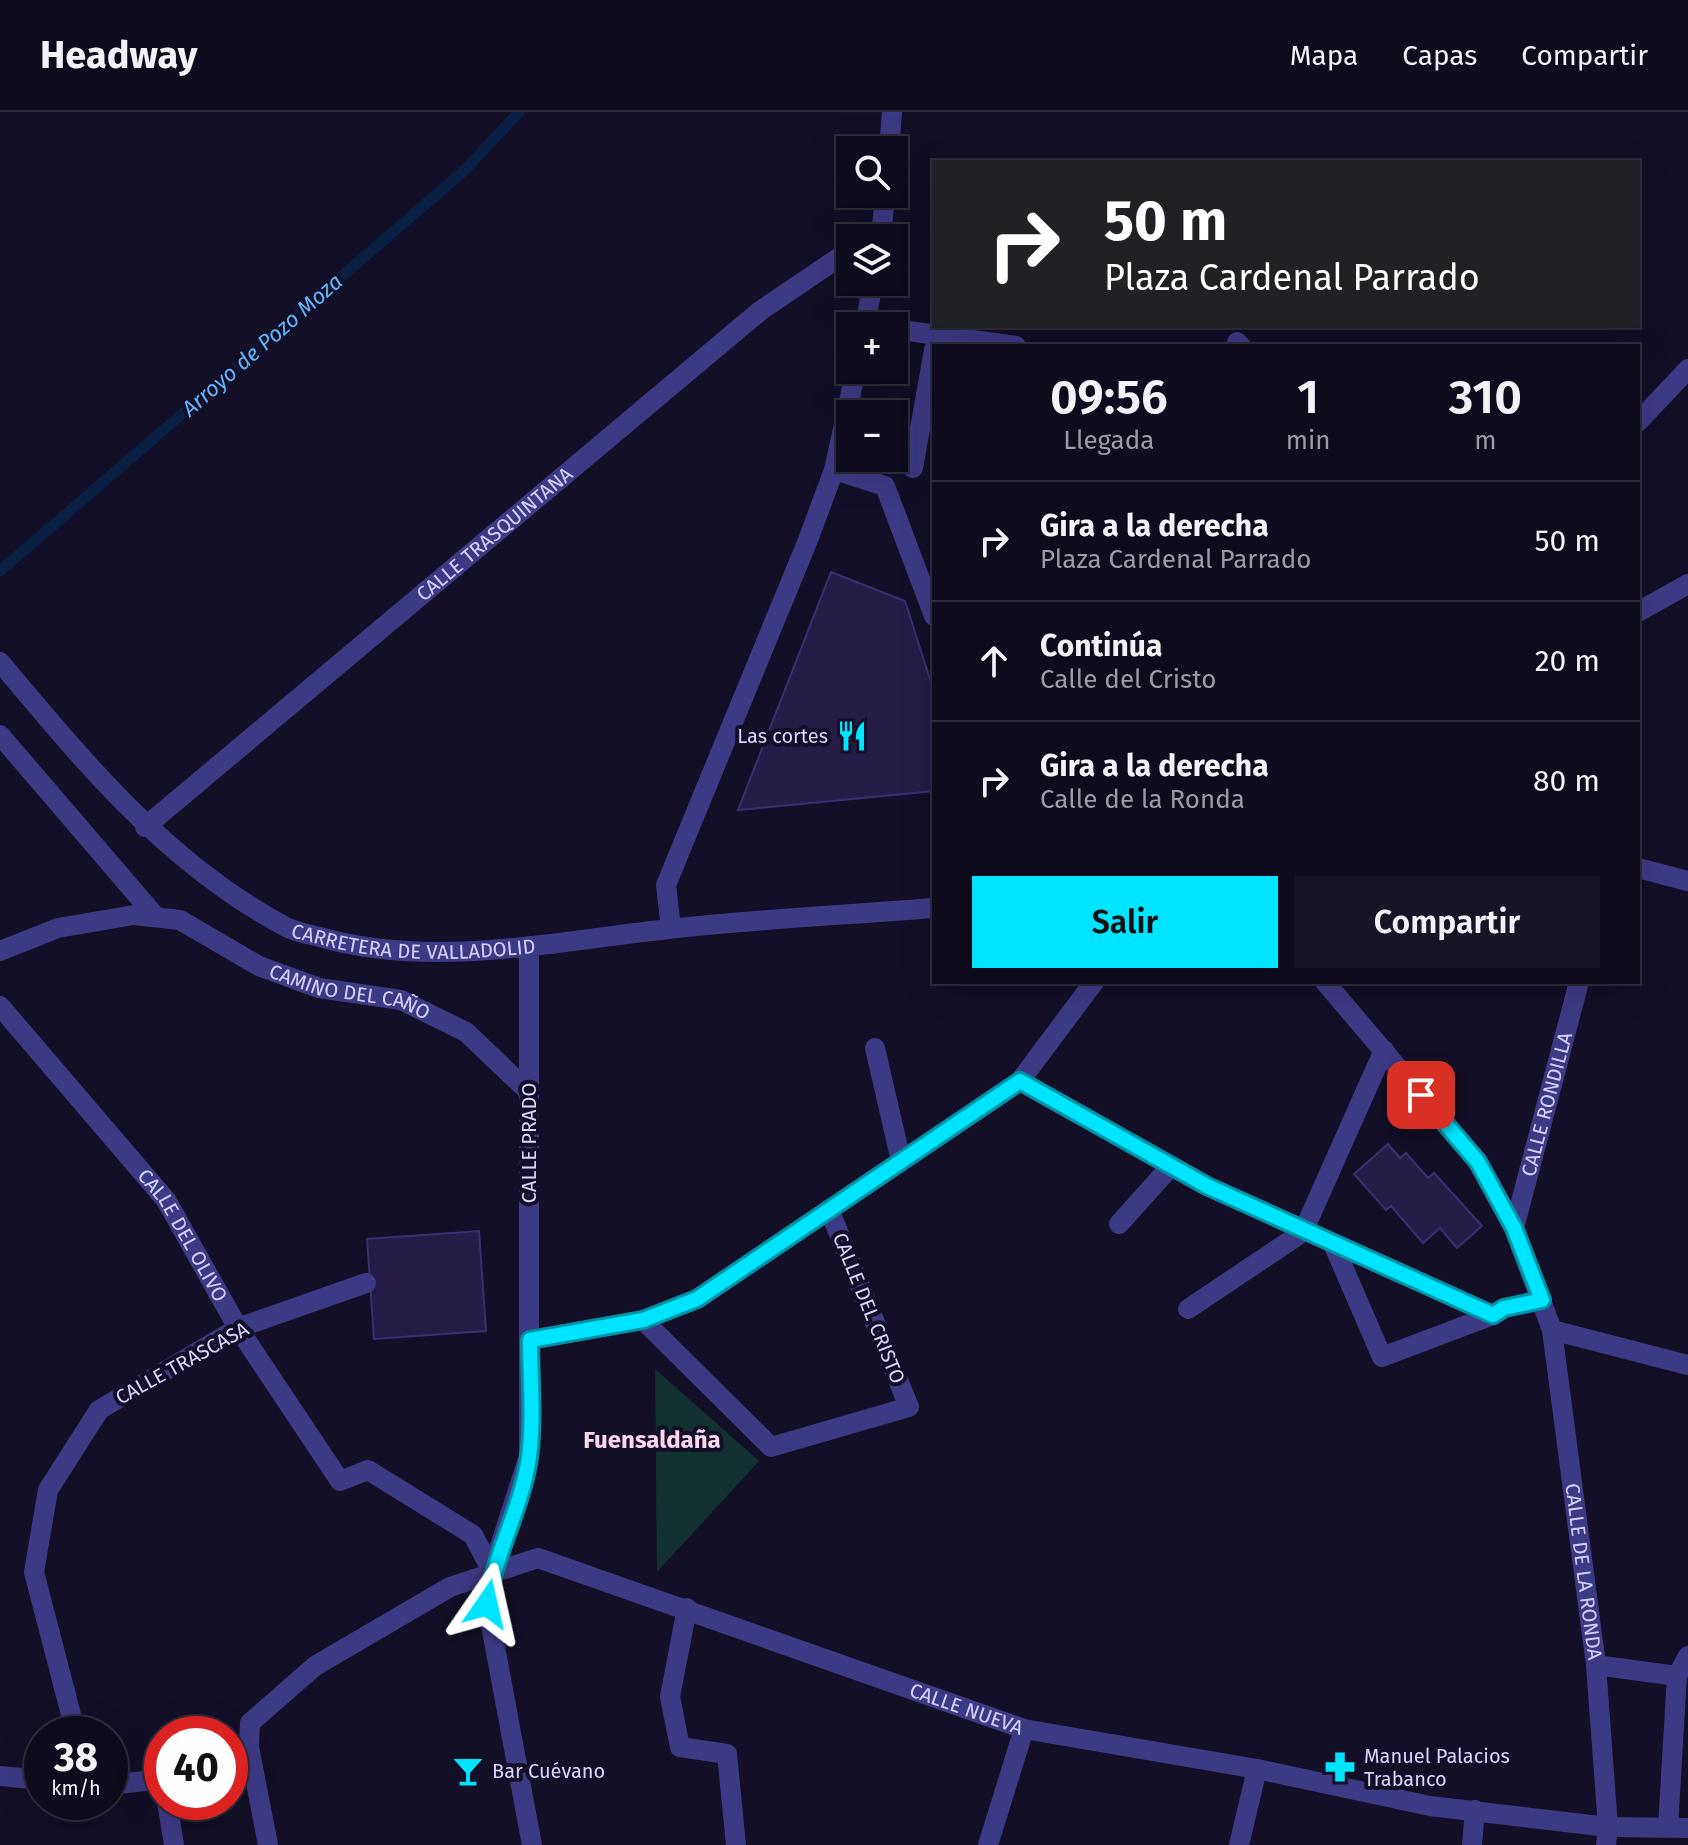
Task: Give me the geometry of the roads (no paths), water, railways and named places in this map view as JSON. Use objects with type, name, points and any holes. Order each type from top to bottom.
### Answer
[{"type":"street","points":[[890,136],[892,112]]},
{"type":"street","name":"CALLE TRASQUINTANA","points":[[145,827],[760,311],[836,259]]},
{"type":"street","points":[[908,332],[936,339],[993,344]]},
{"type":"street","points":[[913,468],[932,361]]},
{"type":"street","points":[[1640,420],[1688,369]]},
{"type":"street","points":[[671,928],[666,885],[834,470],[853,384]]},
{"type":"street","points":[[834,470],[885,486],[932,611]]},
{"type":"street","points":[[1640,611],[1688,584]]},
{"type":"street","name":"CARRETERA DE VALLADOLID","points":[[0,662],[145,827],[199,872],[289,929],[364,948],[405,951],[529,946],[671,928],[932,908]]},
{"type":"street","points":[[0,735],[156,917]]},
{"type":"street","points":[[1640,869],[1688,881]]},
{"type":"street","name":"CAMINO DEL CAÑO","points":[[0,951],[58,928],[134,915],[180,920],[259,966],[319,988],[401,1000],[466,1032],[529,1092]]},
{"type":"street","name":"CALLE PRADO","points":[[529,946],[529,1456],[522,1488],[492,1571],[487,1604],[532,1845]]},
{"type":"street","name":"CALLE DEL CRISTO","points":[[530,1340],[643,1320],[697,1299],[1020,1081],[1093,984]]},
{"type":"street","name":"CALLE DE LA RONDA","points":[[1327,984],[1478,1162],[1514,1228],[1552,1330],[1596,1665],[1607,1836]]},
{"type":"street","name":"CALLE RONDILLA","points":[[1514,1228],[1578,984]]},
{"type":"street","name":"CALLE DEL OLIVO","points":[[0,1006],[166,1200],[238,1328],[340,1481],[368,1470],[473,1535],[492,1571]]},
{"type":"street","points":[[875,1048],[901,1161]]},
{"type":"street","points":[[1188,1309],[1303,1232],[1384,1050]]},
{"type":"street","points":[[1020,1081],[1171,1166],[1303,1232],[1397,1270],[1493,1315]]},
{"type":"street","points":[[1119,1224],[1171,1166]]},
{"type":"street","name":"CALLE DEL CRISTO","points":[[643,1320],[771,1447],[909,1407],[829,1209]]},
{"type":"street","points":[[1334,1246],[1382,1357],[1504,1308],[1542,1300]]},
{"type":"street","name":"CALLE TRASCASA","points":[[71,1716],[34,1572],[48,1490],[99,1410],[238,1328],[366,1283]]},
{"type":"street","points":[[1552,1330],[1688,1365]]},
{"type":"street","name":"CALLE NUEVA","points":[[248,1728],[250,1723],[315,1666],[450,1587],[538,1558],[1024,1729],[1257,1769],[1430,1806],[1475,1810],[1607,1836],[1678,1828]]},
{"type":"street","points":[[687,1608],[670,1697],[680,1747],[727,1754],[736,1845]]},
{"type":"street","points":[[1678,1828],[1677,1676],[1688,1656]]},
{"type":"street","points":[[1596,1665],[1677,1676]]},
{"type":"street","points":[[988,1845],[1024,1729]]},
{"type":"street","points":[[1239,1845],[1257,1769]]},
{"type":"street","points":[[0,1776],[24,1778]]},
{"type":"street","points":[[248,1777],[268,1845]]},
{"type":"street","points":[[1472,1845],[1475,1810]]},
{"type":"street","points":[[170,1820],[174,1845]]},
{"type":"waterway","name":"Arroyo de Pozo Moza","points":[[0,571],[465,170],[519,112]]},
{"type":"place","name":"Las cortes","points":[[852,736]]},
{"type":"place","name":"Manuel Palacios Trabanco","points":[[1340,1767]]},
{"type":"place","name":"Bar Cuévano","points":[[468,1771]]},
{"type":"district","name":"Fuensaldaña","points":[[652,1440]]}]
